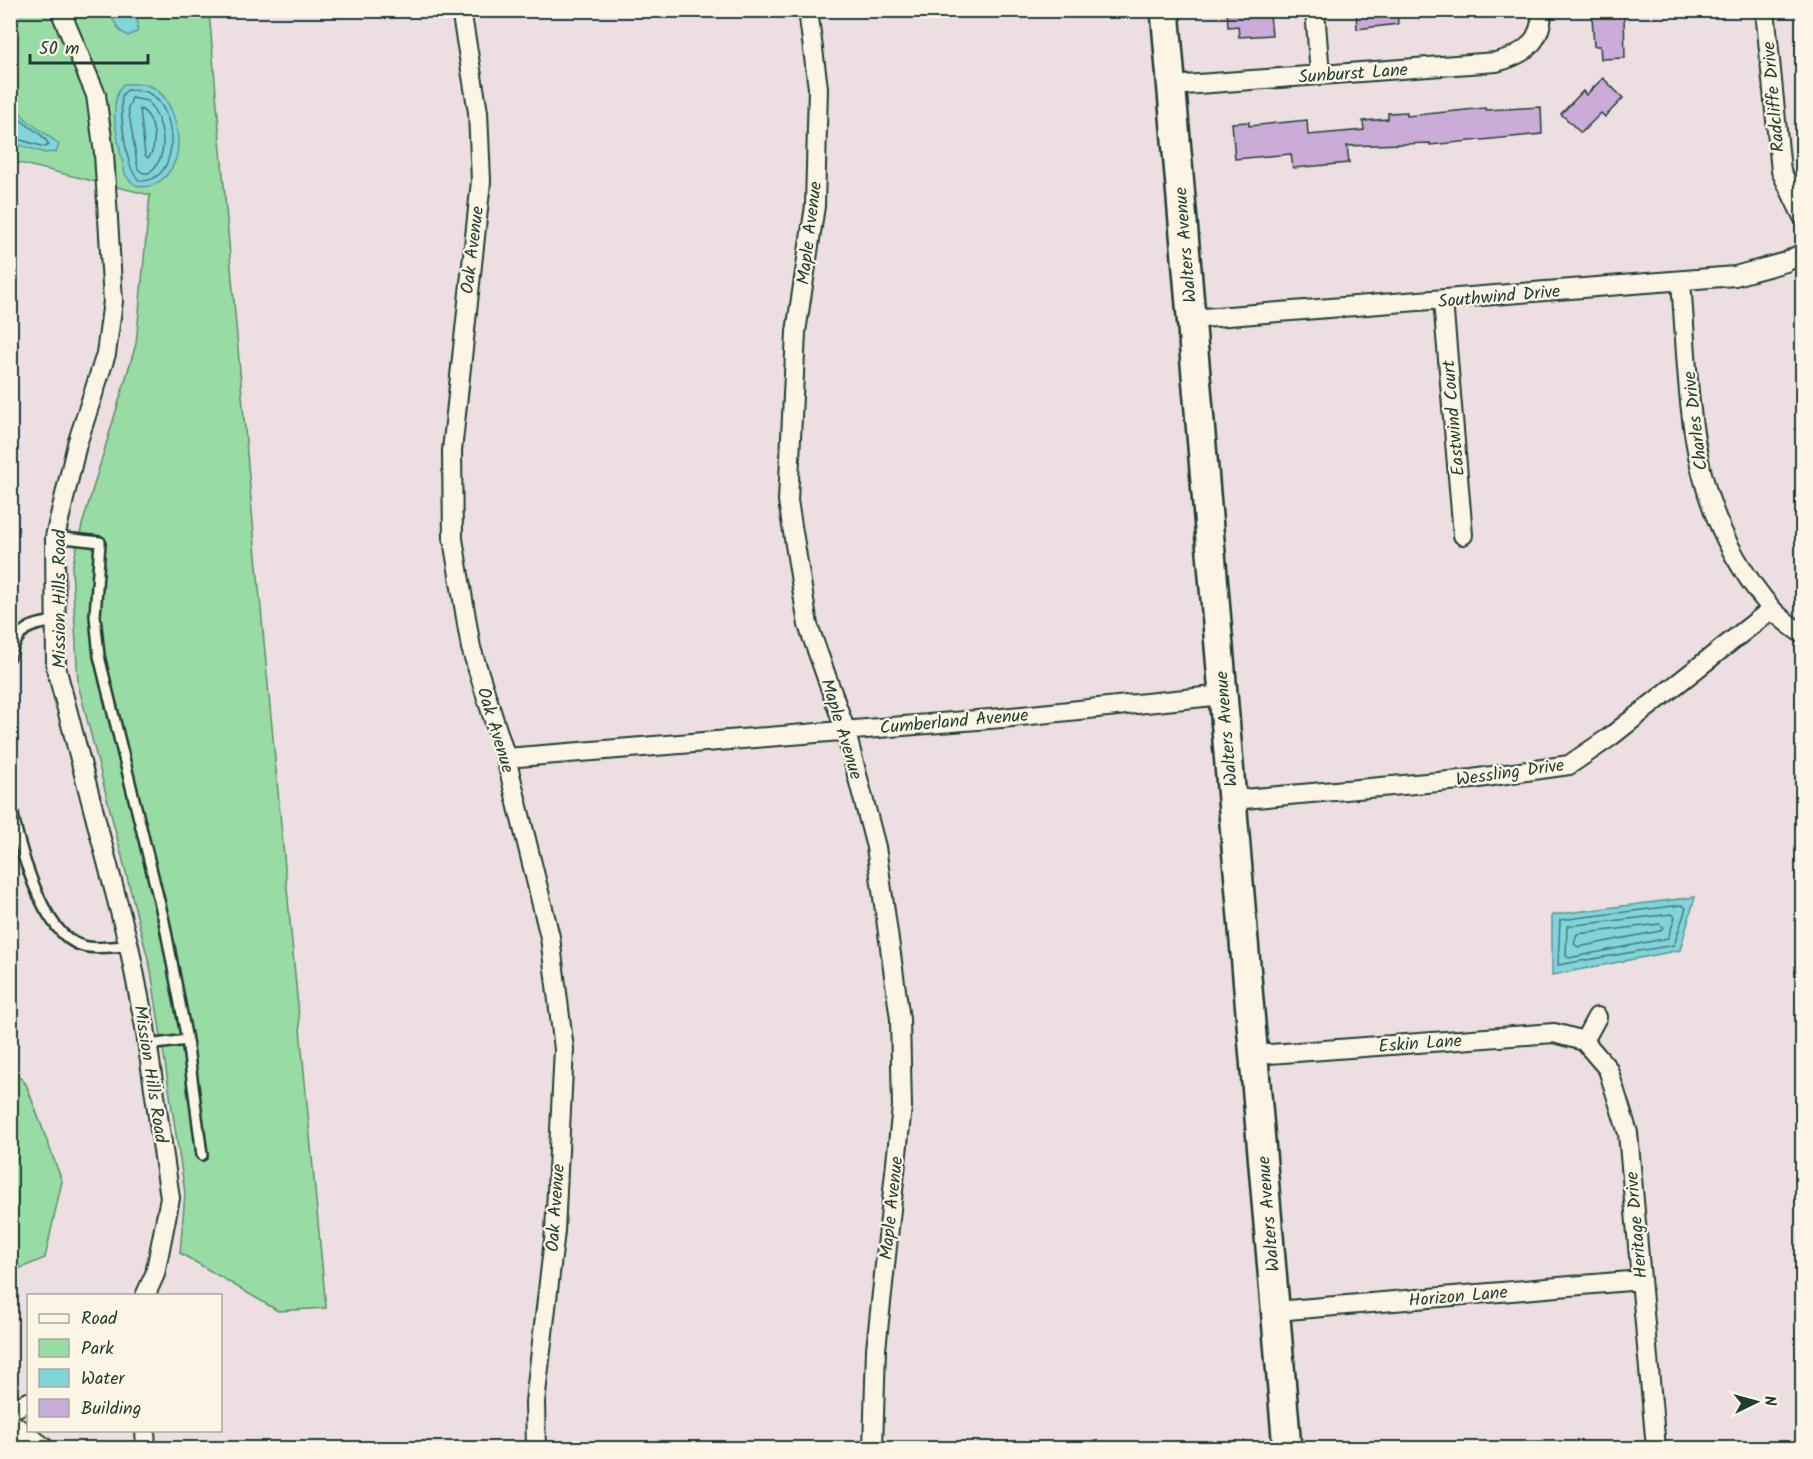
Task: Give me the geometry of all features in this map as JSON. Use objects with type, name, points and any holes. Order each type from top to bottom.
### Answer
[{"type":"main road","name":"Walters Avenue","points":[[1165,10],[1287,1449]]},
{"type":"street","name":"Mission Hills Road","points":[[60,10],[96,95],[104,153],[113,301],[106,354],[77,444],[55,537],[57,667],[129,946],[148,1045],[170,1198],[155,1274],[146,1294]]},
{"type":"street","name":"Oak Avenue","points":[[461,10],[478,112],[481,181],[452,451],[453,539],[471,648],[506,758],[550,937],[564,1049],[555,1231],[535,1402],[536,1449]]},
{"type":"street","name":"Maple Avenue","points":[[808,10],[818,88],[815,206],[796,332],[788,501],[808,625],[845,729],[876,847],[900,1019],[902,1107],[876,1349],[873,1449]]},
{"type":"street","points":[[1315,10],[1320,75]]},
{"type":"street","name":"Sunburst Lane","points":[[1171,86],[1496,62],[1516,57],[1531,46],[1539,31],[1542,10]]},
{"type":"street","name":"Radcliffe Drive","points":[[1765,10],[1780,171],[1803,215]]},
{"type":"street","name":"Southwind Drive","points":[[1191,319],[1681,282],[1760,271],[1803,253]]},
{"type":"street","name":"Charles Drive","points":[[1681,282],[1695,449],[1702,481],[1730,549],[1772,609],[1803,634]]},
{"type":"street","name":"Eastwind Court","points":[[1443,301],[1463,535]]},
{"type":"street","name":"Wessling Drive","points":[[1232,800],[1472,779],[1569,765],[1610,737],[1772,609]]},
{"type":"street","name":"Cumberland Avenue","points":[[506,758],[1002,718],[1223,695]]},
{"type":"street","points":[[1584,1041],[1597,1017]]},
{"type":"street","name":"Eskin Lane","points":[[1255,1055],[1554,1033],[1584,1041]]},
{"type":"street","name":"Heritage Drive","points":[[1584,1041],[1608,1069],[1628,1133],[1656,1449]]},
{"type":"street","name":"Horizon Lane","points":[[1276,1311],[1641,1280]]},
{"type":"street","points":[[10,1410],[27,1402]]},
{"type":"street","points":[[10,1422],[45,1449]]},
{"type":"street","points":[[145,1432],[146,1449]]},
{"type":"lane","points":[[55,537],[100,542],[95,616],[99,656],[164,921],[187,1040],[202,1155]]},
{"type":"lane","points":[[10,656],[16,637],[33,624],[56,621]]},
{"type":"lane","points":[[10,798],[16,836],[32,881],[56,927],[82,946],[129,946]]},
{"type":"lane","points":[[148,1045],[187,1040]]},
{"type":"green space","points":[[11,11],[209,11],[253,523],[326,1308],[278,1311],[180,1253],[185,1193],[151,971],[78,684],[72,568],[82,525],[136,344],[150,195],[11,161]]},
{"type":"green space","points":[[10,1067],[26,1084],[62,1181],[45,1258],[11,1272]]},
{"type":"water","points":[[108,11],[132,11],[138,23],[137,32],[128,36],[120,31]]},
{"type":"water","points":[[10,82],[14,82],[16,103],[20,112],[59,145],[56,152],[45,153],[11,142]]},
{"type":"water","points":[[123,84],[144,84],[156,89],[169,105],[174,116],[178,138],[176,158],[167,174],[154,185],[138,186],[131,182],[125,174],[115,115],[115,103]]},
{"type":"water","points":[[1695,897],[1680,950],[1552,975],[1552,915]]},
{"type":"building","points":[[1227,10],[1252,10],[1253,16],[1270,15],[1272,35],[1239,37],[1238,26],[1228,27]]},
{"type":"building","points":[[1356,10],[1397,10],[1398,24],[1357,29]]},
{"type":"building","points":[[1624,15],[1625,58],[1601,59],[1600,46],[1594,46],[1592,16]]},
{"type":"building","points":[[1603,78],[1623,98],[1605,117],[1601,113],[1581,133],[1561,114],[1583,91],[1586,95]]},
{"type":"building","points":[[1541,107],[1542,134],[1430,145],[1430,143],[1347,146],[1349,163],[1293,168],[1291,154],[1235,159],[1232,123],[1249,122],[1249,126],[1307,120],[1308,135],[1364,130],[1363,121],[1388,119],[1388,113],[1407,112],[1407,116],[1485,108],[1486,110]]}]
